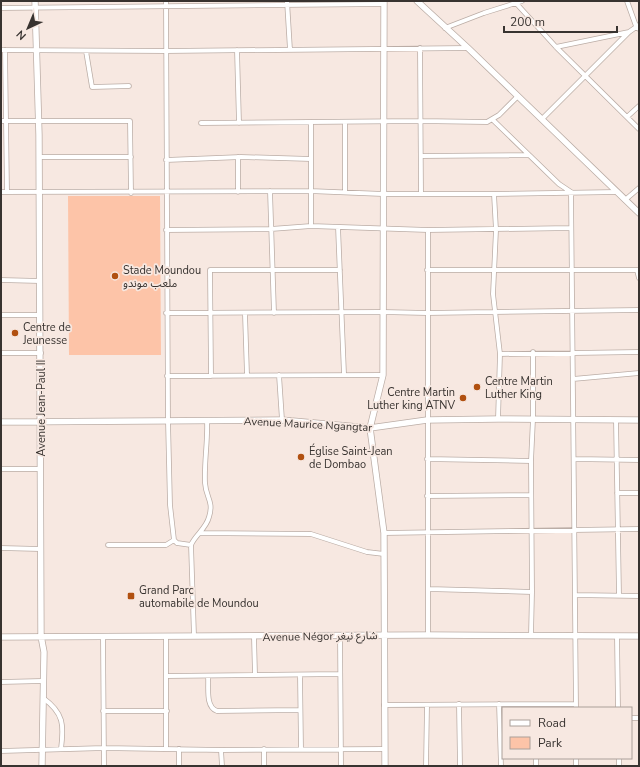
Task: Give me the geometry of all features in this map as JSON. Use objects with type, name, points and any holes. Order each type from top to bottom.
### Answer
[{"type":"street","name":"Avenue Jean-Paul II","points":[[34,1],[39,122],[41,353],[40,549],[41,636],[44,652],[42,681],[42,766]]},
{"type":"street","points":[[166,1],[166,313],[170,505],[174,540],[176,543],[191,545]]},
{"type":"street","points":[[417,1],[468,48],[639,213]]},
{"type":"street","points":[[445,28],[514,2],[522,1]]},
{"type":"street","points":[[542,119],[629,32],[638,27],[627,1]]},
{"type":"street","points":[[514,2],[556,47],[639,129]]},
{"type":"street","points":[[1,8],[166,7],[287,3],[384,3],[383,375],[370,428],[384,532],[385,766]]},
{"type":"street","points":[[287,3],[290,50]]},
{"type":"street","points":[[556,47],[629,32]]},
{"type":"street","points":[[420,48],[421,194]]},
{"type":"street","points":[[7,192],[3,121],[3,50],[35,52],[468,48]]},
{"type":"street","points":[[237,50],[239,123]]},
{"type":"street","points":[[86,51],[92,87],[129,86]]},
{"type":"street","points":[[201,123],[383,121],[487,122],[493,120],[518,96]]},
{"type":"street","points":[[627,117],[639,106]]},
{"type":"street","points":[[493,120],[559,184],[571,192]]},
{"type":"street","points":[[3,121],[130,121],[131,193]]},
{"type":"street","points":[[311,122],[311,226]]},
{"type":"street","points":[[345,122],[345,192]]},
{"type":"street","points":[[421,156],[529,154]]},
{"type":"street","points":[[1,157],[6,157]]},
{"type":"street","points":[[39,157],[131,158]]},
{"type":"street","points":[[166,160],[238,157],[311,159]]},
{"type":"street","points":[[238,157],[238,192]]},
{"type":"street","points":[[625,200],[639,188]]},
{"type":"street","points":[[270,191],[274,313]]},
{"type":"street","points":[[1,192],[131,193],[310,191],[383,194],[494,194],[617,192]]},
{"type":"street","points":[[384,705],[499,704],[576,706],[574,530],[575,459],[571,192]]},
{"type":"street","points":[[494,194],[496,230],[493,294],[500,354],[498,418]]},
{"type":"street","points":[[166,230],[271,229],[311,226],[428,230],[571,228]]},
{"type":"street","points":[[338,227],[344,374]]},
{"type":"street","points":[[428,230],[428,634]]},
{"type":"street","points":[[211,376],[210,270],[340,270]]},
{"type":"street","points":[[427,270],[638,270],[639,278]]},
{"type":"street","points":[[1,280],[40,281]]},
{"type":"street","points":[[166,313],[427,313],[639,310]]},
{"type":"street","points":[[245,314],[247,375]]},
{"type":"street","points":[[1,315],[40,315]]},
{"type":"street","points":[[1,352],[41,353]]},
{"type":"street","points":[[500,354],[533,352],[639,352]]},
{"type":"street","points":[[531,635],[532,592],[530,461],[533,419],[533,352]]},
{"type":"street","points":[[573,379],[639,373]]},
{"type":"street","points":[[279,375],[282,420]]},
{"type":"street","points":[[167,376],[383,375]]},
{"type":"street","name":"Avenue Maurice Ngangtar","points":[[1,422],[282,420],[370,428],[427,420],[498,418],[639,420]]},
{"type":"street","points":[[616,420],[619,596]]},
{"type":"street","points":[[194,636],[191,545],[194,537],[200,533],[209,518],[212,506],[212,501],[208,497],[206,482],[207,421]]},
{"type":"street","points":[[427,459],[530,461]]},
{"type":"street","points":[[575,459],[639,460]]},
{"type":"street","points":[[1,469],[40,469]]},
{"type":"street","points":[[617,493],[639,493]]},
{"type":"street","points":[[427,496],[530,495]]},
{"type":"street","points":[[384,532],[427,533],[639,529]]},
{"type":"street","points":[[200,533],[215,535],[256,533],[311,534],[367,552],[384,554]]},
{"type":"street","points":[[108,545],[166,545],[174,540]]},
{"type":"street","points":[[1,548],[40,549]]},
{"type":"street","points":[[429,589],[532,592]]},
{"type":"street","points":[[575,595],[639,596]]},
{"type":"street","name":"Avenue Négor شارع نيغر","points":[[1,637],[254,637],[428,634],[639,636]]},
{"type":"street","points":[[340,635],[341,766]]},
{"type":"street","points":[[166,636],[166,749]]},
{"type":"street","points":[[617,636],[618,707]]},
{"type":"street","points":[[103,637],[104,766]]},
{"type":"street","points":[[254,637],[255,675]]},
{"type":"street","points":[[167,676],[340,674]]},
{"type":"street","points":[[300,675],[300,749]]},
{"type":"street","points":[[208,676],[210,705],[213,710],[300,710]]},
{"type":"street","points":[[1,682],[42,681]]},
{"type":"street","points":[[42,698],[55,707],[61,719],[63,733],[61,749]]},
{"type":"street","points":[[459,704],[460,766]]},
{"type":"street","points":[[499,704],[501,766]]},
{"type":"street","points":[[426,766],[427,705]]},
{"type":"street","points":[[103,711],[167,710]]},
{"type":"street","points":[[1,750],[104,748],[221,750],[341,748],[384,749]]},
{"type":"street","points":[[179,749],[179,766]]},
{"type":"street","points":[[264,749],[264,766]]},
{"type":"street","points":[[221,750],[222,766]]},
{"type":"green space","name":"Stade Moundou ملعب موندو","points":[[68,196],[160,196],[161,355],[69,355]]},
{"type":"place","name":"Stade Moundou ملعب موندو","points":[[115,276]]},
{"type":"place","name":"Centre de Jeunesse","points":[[15,333]]},
{"type":"place","name":"Centre Martin Luther King","points":[[477,387]]},
{"type":"place","name":"Centre Martin Luther king ATNV","points":[[463,398]]},
{"type":"place","name":"Église Saint-Jean de Dombao","points":[[301,457]]},
{"type":"place","name":"Grand Parc automabile de Moundou","points":[[131,596]]}]
